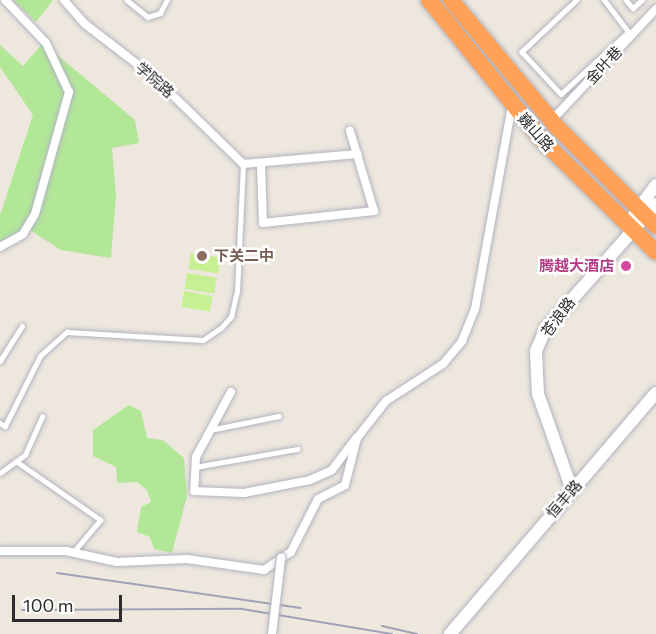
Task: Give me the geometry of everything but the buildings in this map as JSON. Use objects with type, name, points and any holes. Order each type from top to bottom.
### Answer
[{"type":"highway","name":"巍山路","points":[[429,0],[512,105],[629,229],[656,252]]},
{"type":"highway","name":"巍山路","points":[[451,0],[552,120],[648,214]]},
{"type":"street","points":[[0,247],[22,234],[35,214],[69,92],[46,43],[5,0]]},
{"type":"street","name":"学院路","points":[[64,0],[85,24],[155,78],[243,164]]},
{"type":"street","name":"金叶巷","points":[[552,120],[656,9]]},
{"type":"street","points":[[231,392],[210,430],[195,467],[194,490],[244,493],[310,480],[332,470],[386,401],[443,364],[462,341],[475,309],[512,105]]},
{"type":"street","points":[[261,165],[263,223],[374,211],[350,131]]},
{"type":"street","points":[[243,164],[261,165],[358,154]]},
{"type":"street","points":[[629,229],[648,214],[656,184]]},
{"type":"street","name":"苍浪路","points":[[572,490],[538,394],[536,351],[545,330],[629,229]]},
{"type":"street","name":"恒丰路","points":[[450,634],[656,393]]},
{"type":"street","points":[[0,551],[74,553],[117,562],[187,558],[264,570],[291,552],[318,499],[345,485],[357,438]]},
{"type":"street","points":[[272,634],[281,558]]},
{"type":"lane","points":[[127,0],[148,17],[160,13],[167,0]]},
{"type":"lane","points":[[577,0],[522,52],[561,94],[628,32],[604,0]]},
{"type":"lane","points":[[626,0],[633,8],[642,0]]},
{"type":"lane","points":[[0,423],[5,426],[40,356],[67,332],[203,340],[221,328],[231,317],[237,292],[243,164]]},
{"type":"lane","points":[[0,361],[22,326]]},
{"type":"lane","points":[[210,430],[279,416]]},
{"type":"lane","points":[[0,473],[25,455],[42,417]]},
{"type":"lane","points":[[195,467],[297,449]]},
{"type":"lane","points":[[16,461],[101,520],[74,553]]},
{"type":"green space","points":[[13,0],[53,0],[36,22]]},
{"type":"green space","points":[[43,43],[135,120],[139,143],[112,148],[116,196],[111,258],[61,250],[25,227],[0,244],[0,215],[33,115],[0,67],[0,45],[23,66]]},
{"type":"green space","points":[[191,253],[221,258],[218,273],[188,269]]},
{"type":"green space","points":[[187,273],[217,278],[214,293],[184,289]]},
{"type":"green space","points":[[184,291],[213,296],[210,312],[181,307]]},
{"type":"green space","points":[[129,405],[141,411],[147,438],[163,440],[184,458],[187,496],[172,553],[154,549],[150,537],[137,532],[141,507],[151,502],[147,490],[137,482],[117,483],[116,467],[93,456],[93,430]]},
{"type":"railway","points":[[57,573],[300,608]]},
{"type":"railway","points":[[22,610],[242,609],[392,634]]},
{"type":"railway","points":[[382,626],[417,634]]},
{"type":"place","name":"下关二中","points":[[202,256]]},
{"type":"place","name":"腾越大酒店","points":[[626,266]]}]
